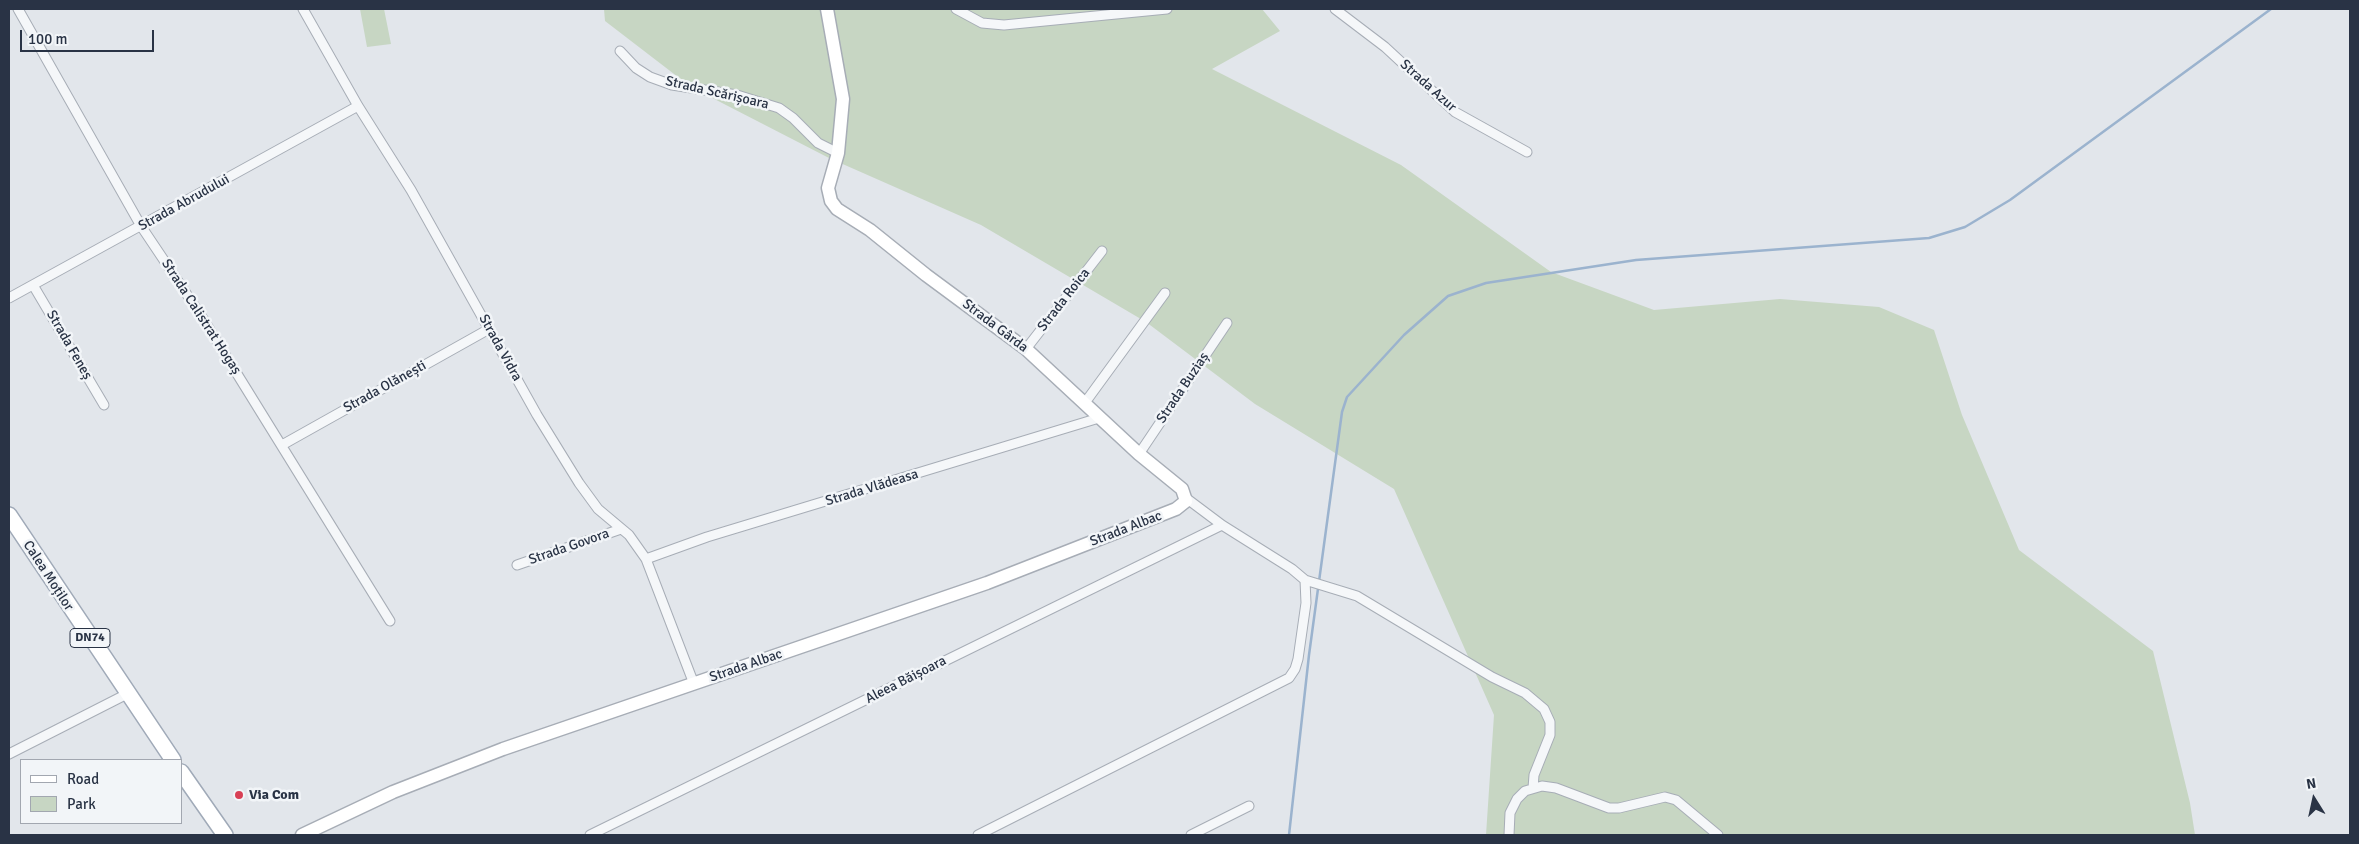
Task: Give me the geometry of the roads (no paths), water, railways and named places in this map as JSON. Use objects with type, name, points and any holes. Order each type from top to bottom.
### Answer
[{"type":"main road","name":"Calea Moților","points":[[9,515],[172,759]]},
{"type":"main road","points":[[182,773],[225,835]]},
{"type":"street","name":"Strada Calistrat Hogaș","points":[[18,9],[142,226],[282,444],[390,621]]},
{"type":"street","name":"Strada Vidra","points":[[304,9],[358,106],[411,190],[579,483],[598,508],[636,543],[646,559],[694,684]]},
{"type":"street","name":"Strada Gârda","points":[[827,9],[843,99],[838,153],[828,188],[831,201],[837,209],[870,230],[926,275],[1026,348],[1099,418],[1182,489],[1186,498],[1222,525],[1308,580],[1357,596],[1492,677],[1525,693],[1544,709],[1550,722],[1550,735],[1534,775],[1533,788]]},
{"type":"street","points":[[956,9],[982,23],[1004,25],[1167,9]]},
{"type":"street","name":"Strada Azur","points":[[1335,9],[1385,47],[1439,95],[1455,112],[1527,152]]},
{"type":"street","name":"Strada Scărișoara","points":[[620,51],[636,68],[650,77],[672,85],[736,95],[779,108],[793,118],[818,143],[838,153]]},
{"type":"street","name":"Strada Abrudului","points":[[9,298],[358,106]]},
{"type":"street","name":"Strada Roica","points":[[1026,348],[1102,251]]},
{"type":"street","name":"Strada Feneș","points":[[33,285],[104,405]]},
{"type":"street","points":[[1084,404],[1165,293]]},
{"type":"street","name":"Strada Buziaș","points":[[1139,454],[1227,323]]},
{"type":"street","name":"Strada Olănești","points":[[282,444],[489,329]]},
{"type":"street","name":"Strada Vlădeasa","points":[[646,559],[707,537],[1099,418]]},
{"type":"street","name":"Strada Albac","points":[[302,835],[392,792],[503,749],[986,583],[1182,507],[1186,498]]},
{"type":"street","name":"Aleea Băișoara","points":[[590,835],[1222,525]]},
{"type":"street","name":"Strada Govora","points":[[517,565],[621,529]]},
{"type":"street","points":[[978,835],[1289,678],[1296,669],[1298,659],[1308,580]]},
{"type":"street","points":[[9,754],[127,694]]},
{"type":"street","points":[[1509,835],[1510,814],[1516,799],[1525,791],[1533,788],[1556,788],[1609,808],[1619,808],[1665,797],[1676,800],[1718,835]]},
{"type":"street","points":[[1191,835],[1249,806]]},
{"type":"waterway","points":[[1289,835],[1309,655],[1342,412],[1347,397],[1404,335],[1448,296],[1486,283],[1636,260],[1929,238],[1965,227],[2010,200],[2271,9]]},
{"type":"place","name":"Via Com","points":[[239,795]]}]
